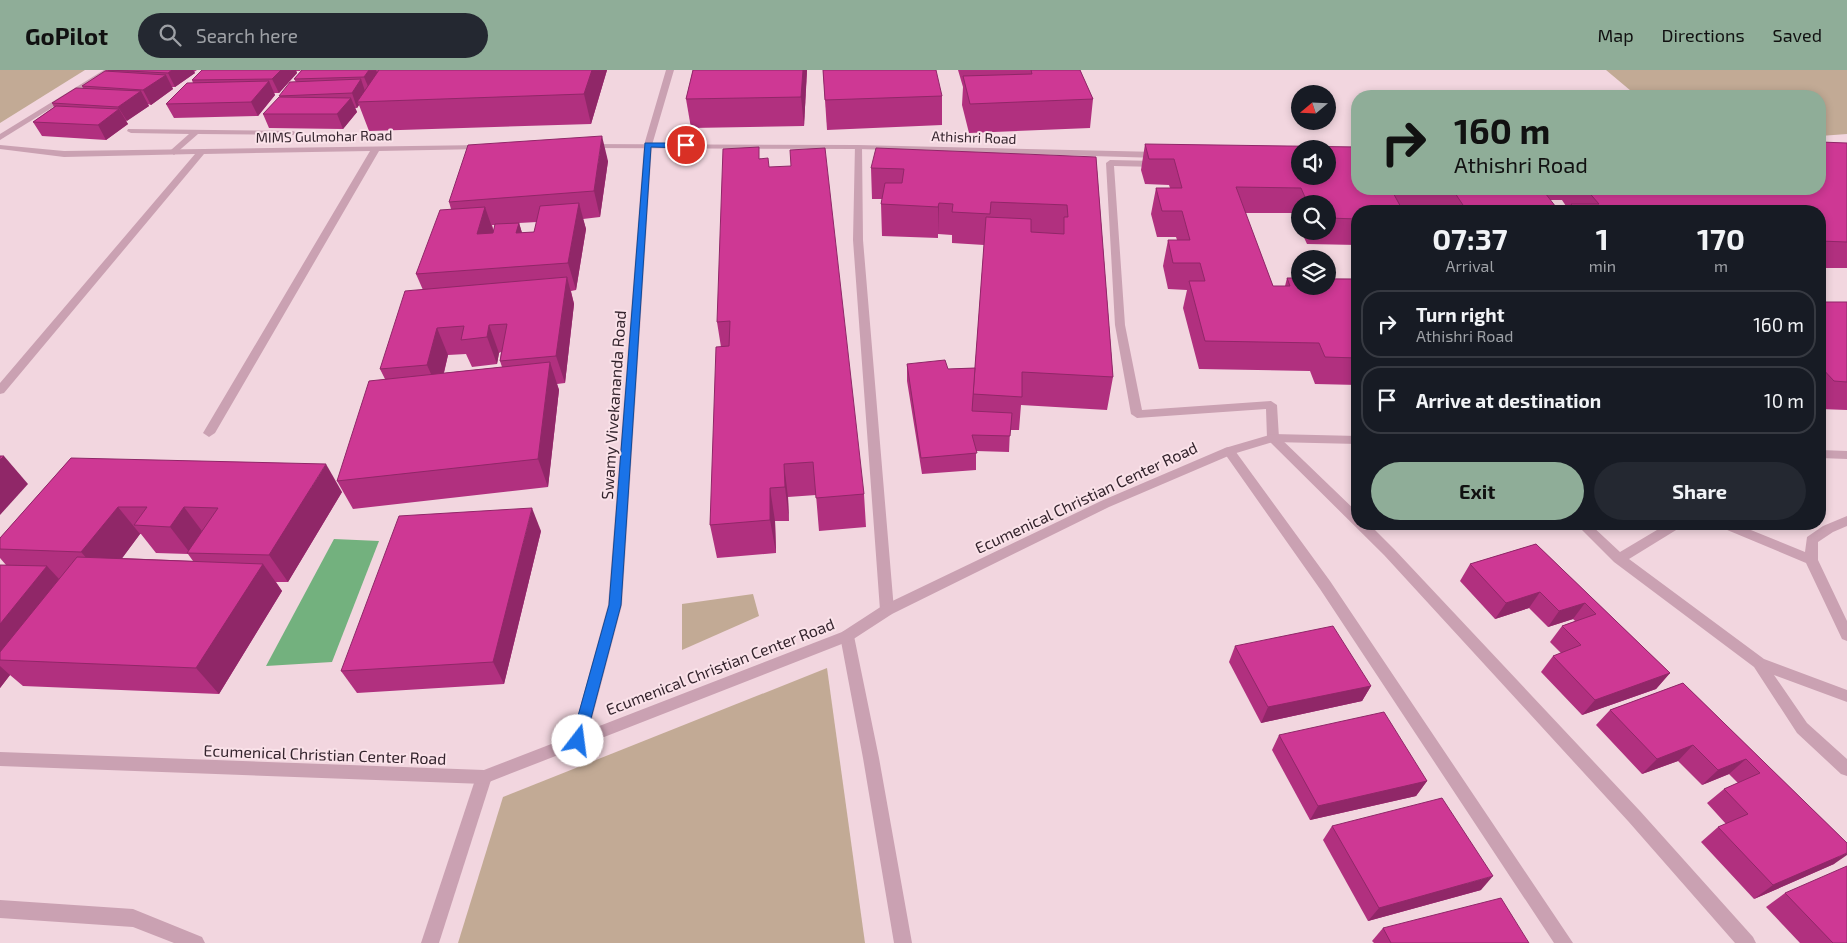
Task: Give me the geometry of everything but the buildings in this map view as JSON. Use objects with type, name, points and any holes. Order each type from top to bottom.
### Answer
[{"type":"street","points":[[0,138],[109,70]]},
{"type":"street","name":"Swamy Vivekananda Road","points":[[578,741],[615,605],[648,145],[670,70]]},
{"type":"street","points":[[131,131],[293,133]]},
{"type":"street","points":[[174,152],[195,133]]},
{"type":"street","points":[[579,146],[648,145]]},
{"type":"street","name":"Athishri Road","points":[[648,145],[858,147],[1168,159],[1110,163],[1120,325],[1137,414],[1271,405],[1274,438]]},
{"type":"street","name":"MIMS Gulmohar Road","points":[[0,147],[64,154],[491,147]]},
{"type":"street","points":[[858,147],[858,240],[886,610]]},
{"type":"street","points":[[208,433],[376,149]]},
{"type":"street","points":[[0,390],[202,152]]},
{"type":"street","points":[[1274,438],[1351,514]]},
{"type":"street","name":"Ecumenical Christian Center Road","points":[[0,759],[484,777],[847,636],[886,610],[1104,504],[1229,451],[1274,438],[1351,440]]},
{"type":"street","points":[[1229,451],[1325,585],[1564,943]]},
{"type":"street","points":[[1826,454],[1847,455]]},
{"type":"street","points":[[1847,521],[1828,529],[1812,540],[1811,560],[1847,635]]},
{"type":"street","points":[[1366,530],[1389,552],[1634,816],[1747,943]]},
{"type":"street","points":[[1588,530],[1619,559],[1759,664],[1847,696]]},
{"type":"street","points":[[1619,559],[1667,530]]},
{"type":"street","points":[[1738,530],[1811,560]]},
{"type":"street","points":[[847,636],[871,758],[903,943]]},
{"type":"street","points":[[1759,664],[1789,712],[1802,728],[1847,769]]},
{"type":"street","points":[[430,943],[484,777]]},
{"type":"street","points":[[0,909],[133,918],[196,943]]},
{"type":"shaded area","points":[[0,70],[85,70],[0,123]]},
{"type":"shaded area","points":[[1606,70],[1847,70],[1847,134],[1826,136],[1826,90],[1630,90]]},
{"type":"shaded area","points":[[334,539],[379,541],[332,662],[266,666]]},
{"type":"shaded area","points":[[753,594],[759,616],[682,650],[682,604]]},
{"type":"shaded area","points":[[827,668],[865,943],[458,943],[503,797]]},
{"type":"route","points":[[578,741],[615,605],[648,145],[686,145]]}]
